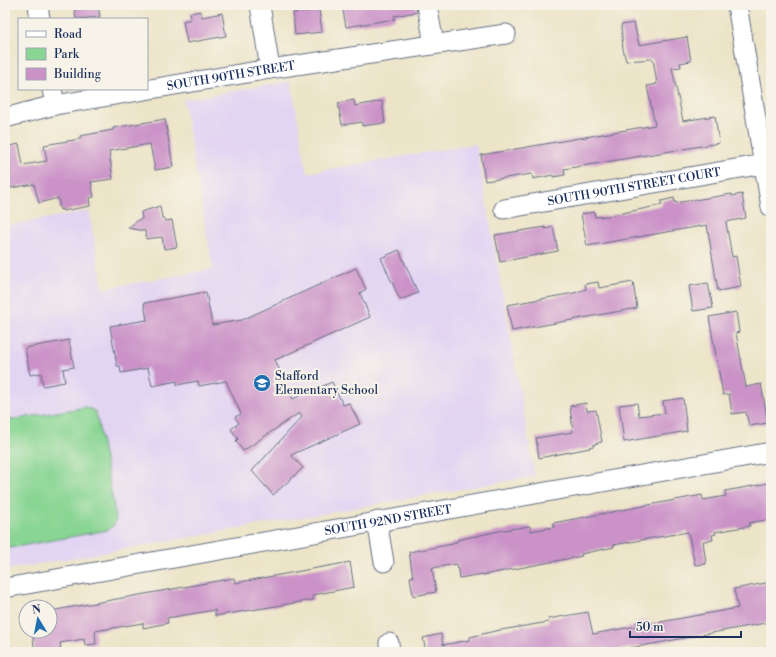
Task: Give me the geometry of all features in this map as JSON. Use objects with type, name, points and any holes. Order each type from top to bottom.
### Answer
[{"type":"street","points":[[38,5],[40,18]]},
{"type":"street","points":[[260,5],[270,69]]},
{"type":"street","points":[[427,5],[434,44]]},
{"type":"street","points":[[737,5],[771,207]]},
{"type":"street","name":"SOUTH 90TH STREET","points":[[148,85],[270,69],[506,34]]},
{"type":"street","name":"SOUTH 90TH STREET","points":[[5,118],[54,97],[108,90]]},
{"type":"street","name":"SOUTH 90TH STREET COURT","points":[[504,209],[764,164]]},
{"type":"street","name":"SOUTH 92ND STREET","points":[[5,588],[771,452]]},
{"type":"street","points":[[377,521],[384,562]]},
{"type":"shaded area","name":"Stafford Elementary School","points":[[291,81],[307,173],[476,144],[535,476],[5,570],[5,226],[89,211],[103,289],[213,269],[183,100]]},
{"type":"green space","points":[[86,407],[96,412],[116,518],[114,525],[108,530],[5,549],[5,421]]},
{"type":"building","points":[[74,5],[98,5],[100,17],[76,18]]},
{"type":"building","points":[[342,5],[416,5],[417,12],[394,16],[395,19],[346,27]]},
{"type":"building","points":[[319,10],[322,32],[295,35],[293,13]]},
{"type":"building","points":[[201,11],[202,17],[222,13],[226,36],[187,43],[183,21],[191,19],[190,13]]},
{"type":"building","points":[[634,23],[639,45],[687,37],[691,61],[680,63],[681,67],[672,68],[683,121],[715,116],[719,143],[564,169],[565,175],[553,177],[553,175],[533,179],[532,174],[485,181],[481,155],[655,125],[647,86],[657,84],[653,59],[626,61],[623,49],[621,25]]},
{"type":"building","points":[[354,100],[355,106],[382,101],[385,123],[362,126],[362,122],[342,125],[338,103]]},
{"type":"building","points":[[165,119],[173,167],[155,170],[150,144],[109,151],[113,179],[91,182],[94,197],[89,198],[90,206],[63,211],[62,209],[60,210],[58,198],[39,203],[34,184],[5,189],[5,147],[19,144],[23,165],[47,161],[44,145],[80,139],[80,136],[113,130],[113,128]]},
{"type":"building","points":[[732,194],[732,196],[742,194],[746,218],[726,222],[732,257],[736,256],[741,287],[718,291],[707,225],[587,246],[581,214],[594,212],[595,217],[608,216],[662,205],[661,201],[674,198],[675,203]]},
{"type":"building","points":[[160,206],[162,218],[165,218],[165,221],[172,220],[177,247],[164,249],[162,237],[146,239],[145,231],[128,228],[138,220],[142,219],[141,212]]},
{"type":"building","points":[[545,227],[545,229],[553,227],[558,251],[500,262],[495,235]]},
{"type":"building","points":[[399,250],[418,293],[400,300],[381,258]]},
{"type":"building","points":[[356,268],[366,289],[360,293],[370,317],[275,360],[293,399],[332,382],[343,405],[349,403],[360,424],[291,455],[303,468],[273,495],[252,471],[302,417],[299,413],[243,451],[236,441],[238,439],[231,429],[239,423],[235,417],[241,414],[226,381],[199,386],[198,381],[177,385],[177,381],[152,386],[148,368],[121,373],[120,366],[117,366],[110,326],[147,320],[144,303],[206,292],[212,325],[242,320]]},
{"type":"building","points":[[598,282],[599,288],[633,282],[637,308],[512,331],[507,305],[574,293],[586,289],[585,284]]},
{"type":"building","points":[[708,283],[713,308],[693,311],[689,286]]},
{"type":"building","points":[[736,312],[739,332],[736,333],[746,387],[761,384],[768,423],[749,426],[746,412],[732,414],[729,394],[723,395],[709,317]]},
{"type":"building","points":[[69,340],[74,367],[63,369],[65,382],[43,386],[41,373],[30,375],[25,348]]},
{"type":"building","points":[[683,398],[687,431],[624,442],[619,405],[637,403],[639,416],[665,413],[663,401]]},
{"type":"building","points":[[586,403],[587,411],[596,410],[602,442],[594,444],[594,446],[589,447],[590,448],[539,458],[536,438],[573,432],[570,406]]},
{"type":"building","points":[[769,483],[769,486],[771,486],[771,519],[749,523],[750,526],[715,532],[716,534],[712,535],[713,540],[703,541],[706,564],[695,565],[688,532],[613,545],[614,547],[581,554],[582,556],[483,575],[459,578],[457,564],[432,568],[436,592],[413,596],[410,577],[413,577],[409,552],[453,544],[453,542],[457,542],[457,540],[504,530],[530,526],[531,531],[554,527],[553,523],[702,495],[703,500],[726,496],[725,491]]},
{"type":"building","points":[[350,562],[354,587],[313,595],[313,600],[215,616],[215,610],[167,618],[168,623],[143,628],[143,623],[95,631],[96,644],[85,645],[84,639],[60,643],[61,650],[35,652],[33,639],[58,639],[58,610],[234,578],[235,583]]},
{"type":"building","points":[[771,582],[771,622],[609,652],[603,652],[603,650],[591,652],[426,652],[423,638],[441,634],[443,645],[470,640],[470,637],[495,631],[549,622],[548,619],[588,612],[593,634],[637,626],[636,622],[648,620],[649,624],[738,608],[734,589]]},
{"type":"place","name":"Stafford Elementary School","points":[[262,383]]}]
